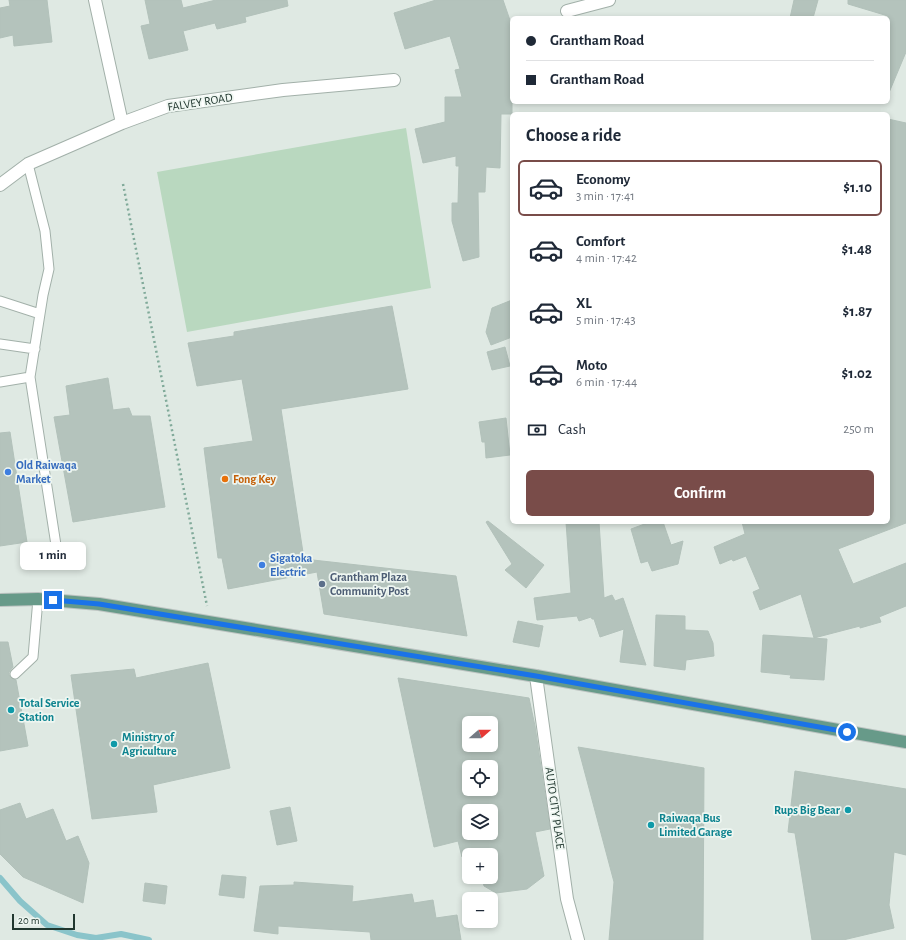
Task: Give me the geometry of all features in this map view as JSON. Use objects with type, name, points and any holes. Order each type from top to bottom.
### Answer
[{"type":"main road","points":[[0,600],[38,599],[99,604],[536,676],[906,742]]},
{"type":"street","points":[[95,0],[122,123]]},
{"type":"street","points":[[568,11],[609,0]]},
{"type":"street","name":"FALVEY ROAD","points":[[0,185],[28,164],[122,123],[168,106],[283,90],[394,80]]},
{"type":"street","name":"AUTO CITY PLACE","points":[[536,676],[567,899],[578,940]]},
{"type":"lane","points":[[28,164],[45,231],[49,268],[30,377],[56,544]]},
{"type":"lane","points":[[0,301],[40,314]]},
{"type":"lane","points":[[0,344],[35,349]]},
{"type":"lane","points":[[0,382],[30,377]]},
{"type":"lane","points":[[15,674],[33,657],[38,599]]},
{"type":"path","points":[[123,184],[210,622]]},
{"type":"green space","points":[[406,128],[431,288],[187,332],[157,172]]},
{"type":"building","points":[[9,0],[47,0],[52,42],[14,46],[13,35],[0,38],[0,8],[10,6]]},
{"type":"building","points":[[145,0],[181,0],[183,8],[216,0],[287,0],[288,6],[245,17],[246,22],[217,29],[215,23],[183,31],[188,50],[149,59],[141,26],[150,24]]},
{"type":"building","points":[[436,0],[503,0],[510,20],[510,104],[512,104],[512,112],[510,112],[510,114],[501,114],[500,168],[486,167],[485,192],[478,192],[479,257],[463,261],[452,221],[452,203],[458,203],[459,166],[456,166],[456,156],[423,163],[415,129],[445,122],[445,97],[462,97],[455,70],[460,69],[450,36],[405,49],[394,13]]},
{"type":"building","points":[[794,0],[818,0],[814,16],[790,16]]},
{"type":"building","points":[[848,0],[906,0],[906,52],[890,90],[890,16],[848,4]]},
{"type":"building","points":[[890,119],[906,123],[906,523],[838,549],[853,584],[906,563],[906,606],[879,617],[881,622],[814,638],[801,594],[760,610],[753,592],[760,589],[746,556],[733,561],[732,559],[720,564],[714,547],[745,534],[742,524],[890,524]]},
{"type":"building","points":[[510,301],[510,338],[491,345],[486,332],[492,308]]},
{"type":"building","points":[[392,306],[408,389],[281,409],[304,559],[456,576],[467,636],[324,614],[317,572],[228,589],[222,558],[218,558],[204,448],[253,441],[242,379],[197,386],[188,343],[234,336],[234,332]]},
{"type":"building","points":[[505,347],[510,366],[492,370],[487,352]]},
{"type":"building","points":[[108,378],[113,410],[129,408],[132,416],[150,416],[165,507],[73,522],[54,417],[70,415],[66,386]]},
{"type":"building","points":[[506,418],[510,455],[486,458],[485,442],[482,442],[479,422]]},
{"type":"building","name":"Old Raiwaqa Market","points":[[10,432],[27,542],[0,546],[0,433]]},
{"type":"building","points":[[488,521],[544,565],[526,588],[505,570],[512,564],[486,522]]},
{"type":"building","points":[[566,524],[599,524],[604,598],[612,595],[615,601],[623,598],[646,665],[620,662],[624,629],[600,637],[594,619],[591,617],[579,621],[577,616],[537,620],[534,598],[571,593]]},
{"type":"building","points":[[645,524],[664,524],[671,545],[683,541],[678,564],[652,571],[648,561],[641,563],[631,529]]},
{"type":"building","points":[[656,615],[685,616],[685,630],[708,631],[713,643],[714,656],[686,660],[685,670],[654,666]]},
{"type":"building","points":[[518,621],[543,626],[539,647],[513,642]]},
{"type":"building","points":[[763,635],[827,639],[824,680],[790,678],[791,675],[761,672]]},
{"type":"building","name":"Total Service Station","points":[[0,642],[8,642],[13,667],[9,672],[9,675],[11,678],[16,680],[28,746],[0,751]]},
{"type":"building","points":[[208,663],[230,768],[153,785],[157,812],[92,819],[71,675],[134,669],[136,678]]},
{"type":"building","points":[[398,678],[529,698],[535,726],[550,829],[535,832],[544,876],[527,889],[494,892],[484,886],[484,884],[498,884],[498,848],[462,848],[462,857],[458,841],[434,847]]},
{"type":"building","name":"Raiwaqa Bus Limited Garage","points":[[578,747],[704,768],[703,940],[609,940],[614,882]]},
{"type":"building","points":[[795,771],[906,789],[906,855],[894,852],[889,905],[894,928],[843,940],[812,940],[795,833],[788,832]]},
{"type":"building","points":[[20,803],[26,819],[53,809],[66,841],[78,836],[89,863],[83,903],[23,877],[0,854],[0,810]]},
{"type":"building","points":[[290,807],[297,841],[277,845],[270,811]]},
{"type":"building","points":[[222,875],[246,877],[244,898],[219,895]]},
{"type":"building","points":[[294,882],[353,886],[352,902],[412,894],[414,903],[433,900],[436,918],[457,915],[461,940],[371,940],[370,932],[278,926],[278,934],[254,931],[260,886],[294,885]]},
{"type":"building","points":[[145,883],[167,886],[165,904],[143,901]]},
{"type":"waterway","points":[[0,878],[20,901],[47,925],[77,935],[96,938],[121,934],[149,940]]},
{"type":"place","name":"Old Raiwaqa Market","points":[[8,472]]},
{"type":"place","name":"Fong Key","points":[[225,479]]},
{"type":"place","name":"Sigatoka Electric","points":[[262,565]]},
{"type":"place","name":"Grantham Plaza Community Post","points":[[322,584]]},
{"type":"place","name":"Total Service Station","points":[[11,710]]},
{"type":"place","name":"Ministry of Agriculture","points":[[114,744]]},
{"type":"place","name":"Rups Big Bear","points":[[848,810]]},
{"type":"place","name":"Raiwaqa Bus Limited Garage","points":[[651,825]]},
{"type":"route","points":[[53,600],[99,604],[521,673],[847,732]]}]
